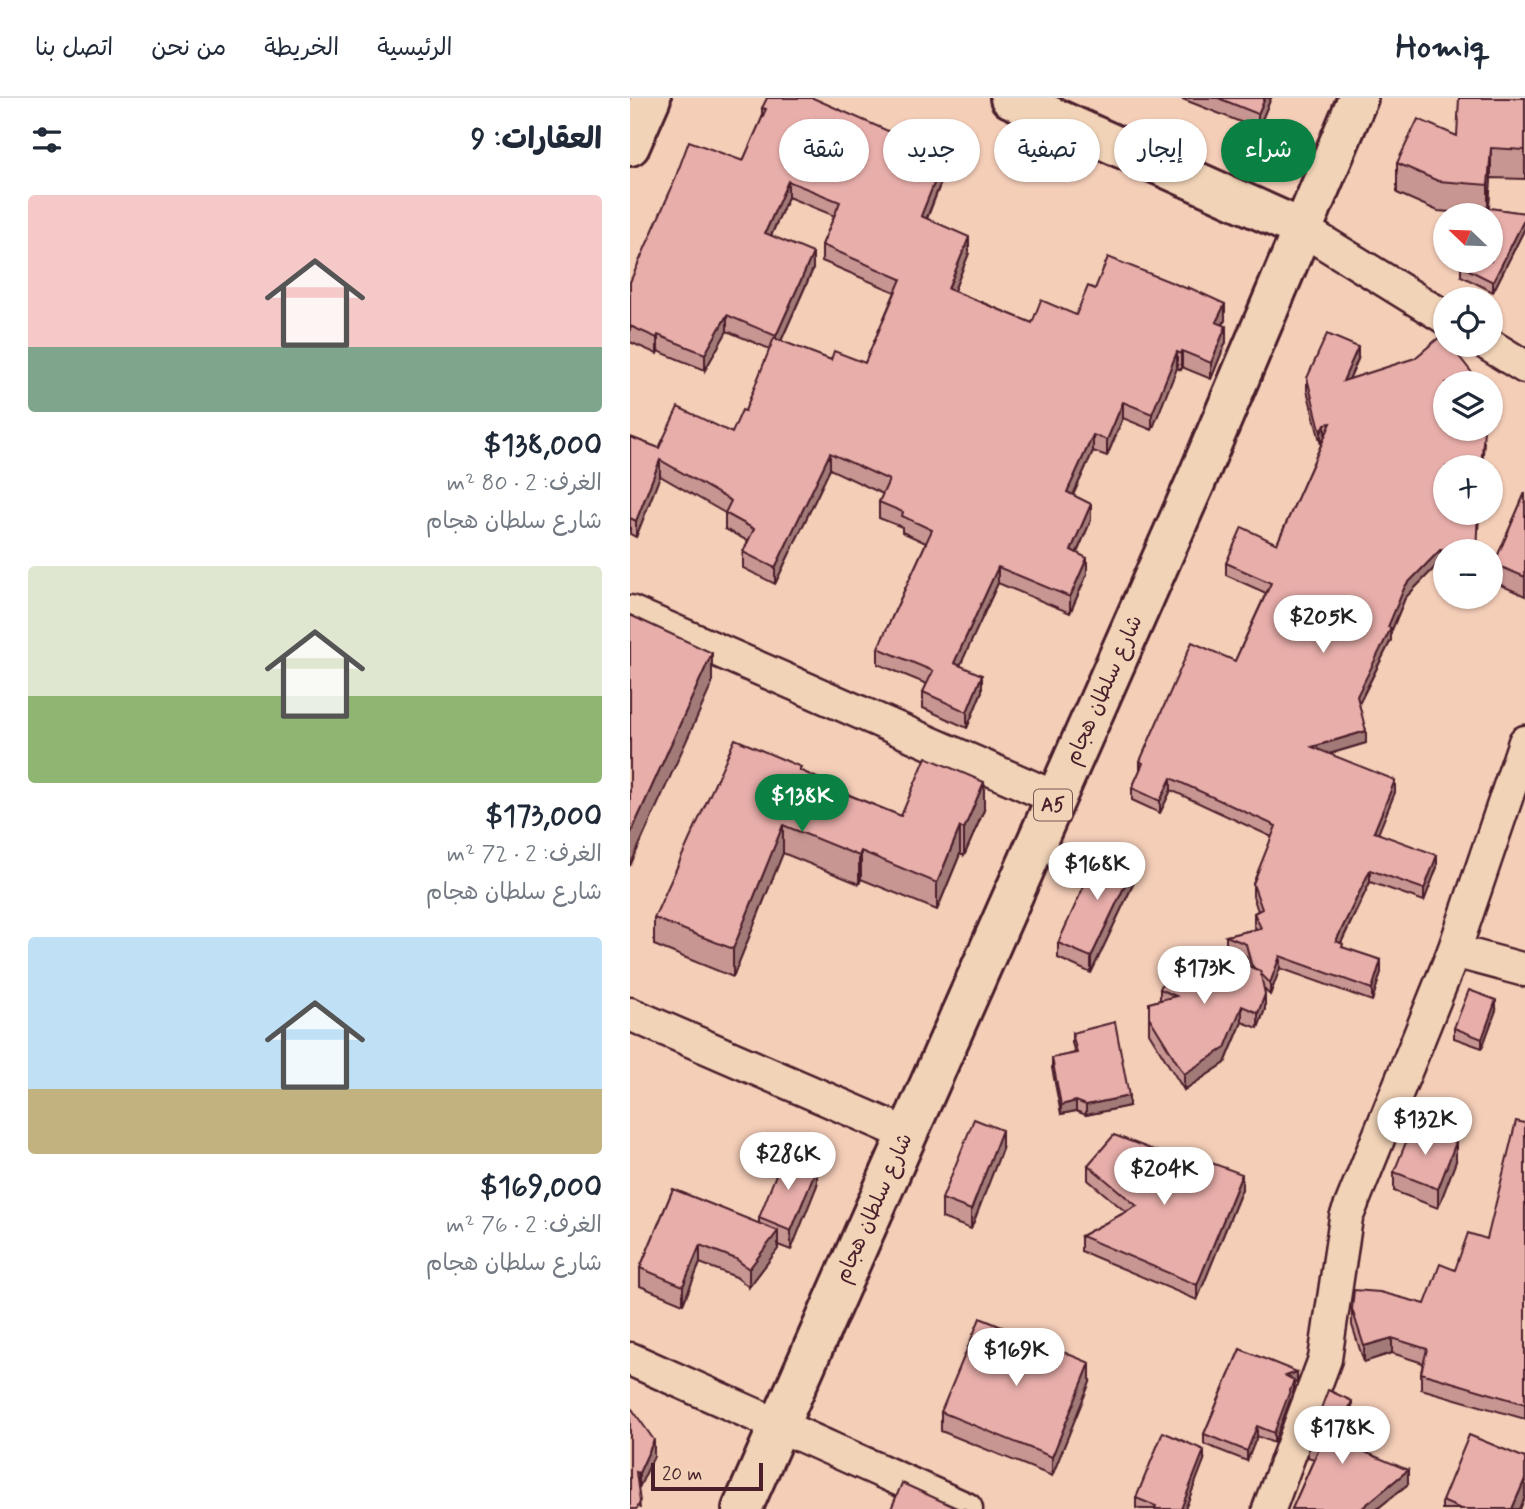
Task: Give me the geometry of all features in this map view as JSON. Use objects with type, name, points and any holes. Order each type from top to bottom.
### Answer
[{"type":"main road","points":[[630,146],[651,98]]},
{"type":"main road","points":[[1010,98],[1302,229]]},
{"type":"main road","name":"شارع سلطان هجام","points":[[742,1509],[1196,481],[1358,98]]},
{"type":"street","points":[[1302,229],[1433,310]]},
{"type":"street","points":[[1503,354],[1525,367]]},
{"type":"street","points":[[630,612],[1056,798]]},
{"type":"street","points":[[1269,1509],[1325,1359],[1346,1218],[1454,951],[1525,742]]},
{"type":"street","points":[[1454,951],[1525,970]]},
{"type":"street","points":[[630,1014],[907,1134]]},
{"type":"street","points":[[630,1359],[966,1509]]},
{"type":"building","points":[[767,98],[813,98],[861,119],[779,119],[779,182],[788,182],[765,233],[813,253],[776,336],[727,315],[705,354],[630,326],[630,282],[689,141],[743,161],[766,109],[762,108]]},
{"type":"building","points":[[1218,98],[1265,98],[1258,114]]},
{"type":"building","points":[[1459,98],[1525,98],[1525,150],[1491,148],[1488,185],[1438,181],[1397,163],[1418,119],[1457,136]]},
{"type":"building","points":[[869,123],[883,129],[883,182],[935,182],[921,216],[969,237],[948,289],[1032,323],[1041,300],[1076,315],[1088,286],[1095,289],[1108,257],[1225,304],[1216,322],[1226,326],[1211,363],[1182,351],[1181,354],[1177,352],[1152,414],[1123,402],[1107,440],[1093,435],[1067,492],[1091,504],[1071,550],[1087,558],[1070,597],[998,567],[954,663],[982,675],[967,712],[923,692],[933,671],[878,648],[932,530],[902,516],[903,512],[879,502],[889,480],[830,453],[775,568],[743,552],[754,529],[725,513],[731,501],[660,460],[636,521],[630,518],[630,437],[659,448],[678,407],[732,433],[742,410],[745,411],[774,338],[831,360],[834,351],[865,363],[901,279],[822,245],[840,202],[790,182],[869,182]]},
{"type":"building","points":[[1503,210],[1525,213],[1503,262]]},
{"type":"building","points":[[1475,273],[1498,273],[1493,282]]},
{"type":"building","points":[[1327,334],[1358,347],[1343,381],[1415,358],[1433,343],[1433,357],[1459,357],[1471,371],[1433,371],[1433,441],[1483,441],[1482,455],[1433,455],[1433,525],[1477,525],[1477,539],[1433,539],[1433,557],[1405,586],[1388,627],[1391,628],[1357,696],[1366,731],[1312,747],[1395,780],[1374,832],[1437,855],[1424,889],[1370,870],[1336,941],[1343,944],[1342,947],[1381,960],[1372,989],[1280,956],[1270,983],[1251,964],[1246,944],[1226,936],[1261,928],[1254,913],[1262,909],[1253,884],[1276,826],[1171,778],[1160,801],[1132,788],[1143,763],[1140,761],[1192,642],[1235,661],[1271,583],[1226,563],[1242,527],[1277,544],[1331,423],[1325,424],[1321,433],[1307,378]]},
{"type":"building","points":[[1525,493],[1525,577],[1503,568],[1503,543]]},
{"type":"building","points":[[630,615],[712,653],[630,835]]},
{"type":"building","points":[[735,739],[801,767],[799,770],[847,791],[846,794],[901,816],[926,757],[984,782],[964,829],[960,827],[937,883],[861,851],[859,856],[783,825],[733,949],[654,918]]},
{"type":"building","points":[[1102,846],[1136,862],[1091,957],[1058,943]]},
{"type":"building","points":[[1205,947],[1260,971],[1265,994],[1258,1013],[1242,1006],[1225,1048],[1184,1074],[1149,1017],[1149,1003],[1176,996],[1160,989],[1171,961],[1197,972]]},
{"type":"building","points":[[1469,990],[1496,1000],[1482,1039],[1454,1028]]},
{"type":"building","points":[[1115,1022],[1129,1096],[1086,1105],[1076,1101],[1061,1105],[1052,1058],[1077,1053],[1072,1033]]},
{"type":"building","points":[[974,1119],[1002,1130],[971,1210],[942,1199]]},
{"type":"building","points":[[1516,1121],[1525,1123],[1525,1404],[1421,1373],[1427,1349],[1392,1338],[1364,1346],[1352,1309],[1354,1290],[1380,1292],[1425,1304],[1440,1264],[1455,1270],[1468,1233],[1487,1239]]},
{"type":"building","points":[[1413,1125],[1456,1142],[1438,1189],[1394,1172]]},
{"type":"building","points":[[1114,1135],[1195,1166],[1198,1158],[1242,1174],[1197,1285],[1081,1236],[1137,1206],[1088,1165]]},
{"type":"building","points":[[784,1154],[817,1167],[791,1231],[759,1218]]},
{"type":"building","points":[[673,1189],[778,1231],[749,1269],[736,1259],[700,1245],[683,1286],[640,1268]]},
{"type":"building","points":[[980,1318],[1090,1363],[1052,1457],[941,1412]]},
{"type":"building","points":[[1240,1349],[1297,1372],[1286,1376],[1294,1380],[1274,1433],[1257,1426],[1247,1451],[1204,1434]]},
{"type":"building","points":[[1328,1390],[1352,1401],[1336,1440],[1408,1470],[1361,1509],[1292,1509],[1319,1448],[1308,1443]]},
{"type":"building","points":[[630,1409],[654,1440],[639,1473],[636,1472],[640,1502],[637,1509],[630,1509]]},
{"type":"building","points":[[1163,1432],[1204,1450],[1181,1509],[1155,1509],[1156,1506],[1136,1498]]},
{"type":"building","points":[[1469,1435],[1525,1458],[1525,1479],[1512,1509],[1461,1509],[1442,1501]]},
{"type":"building","points":[[902,1483],[959,1509],[891,1509]]}]
